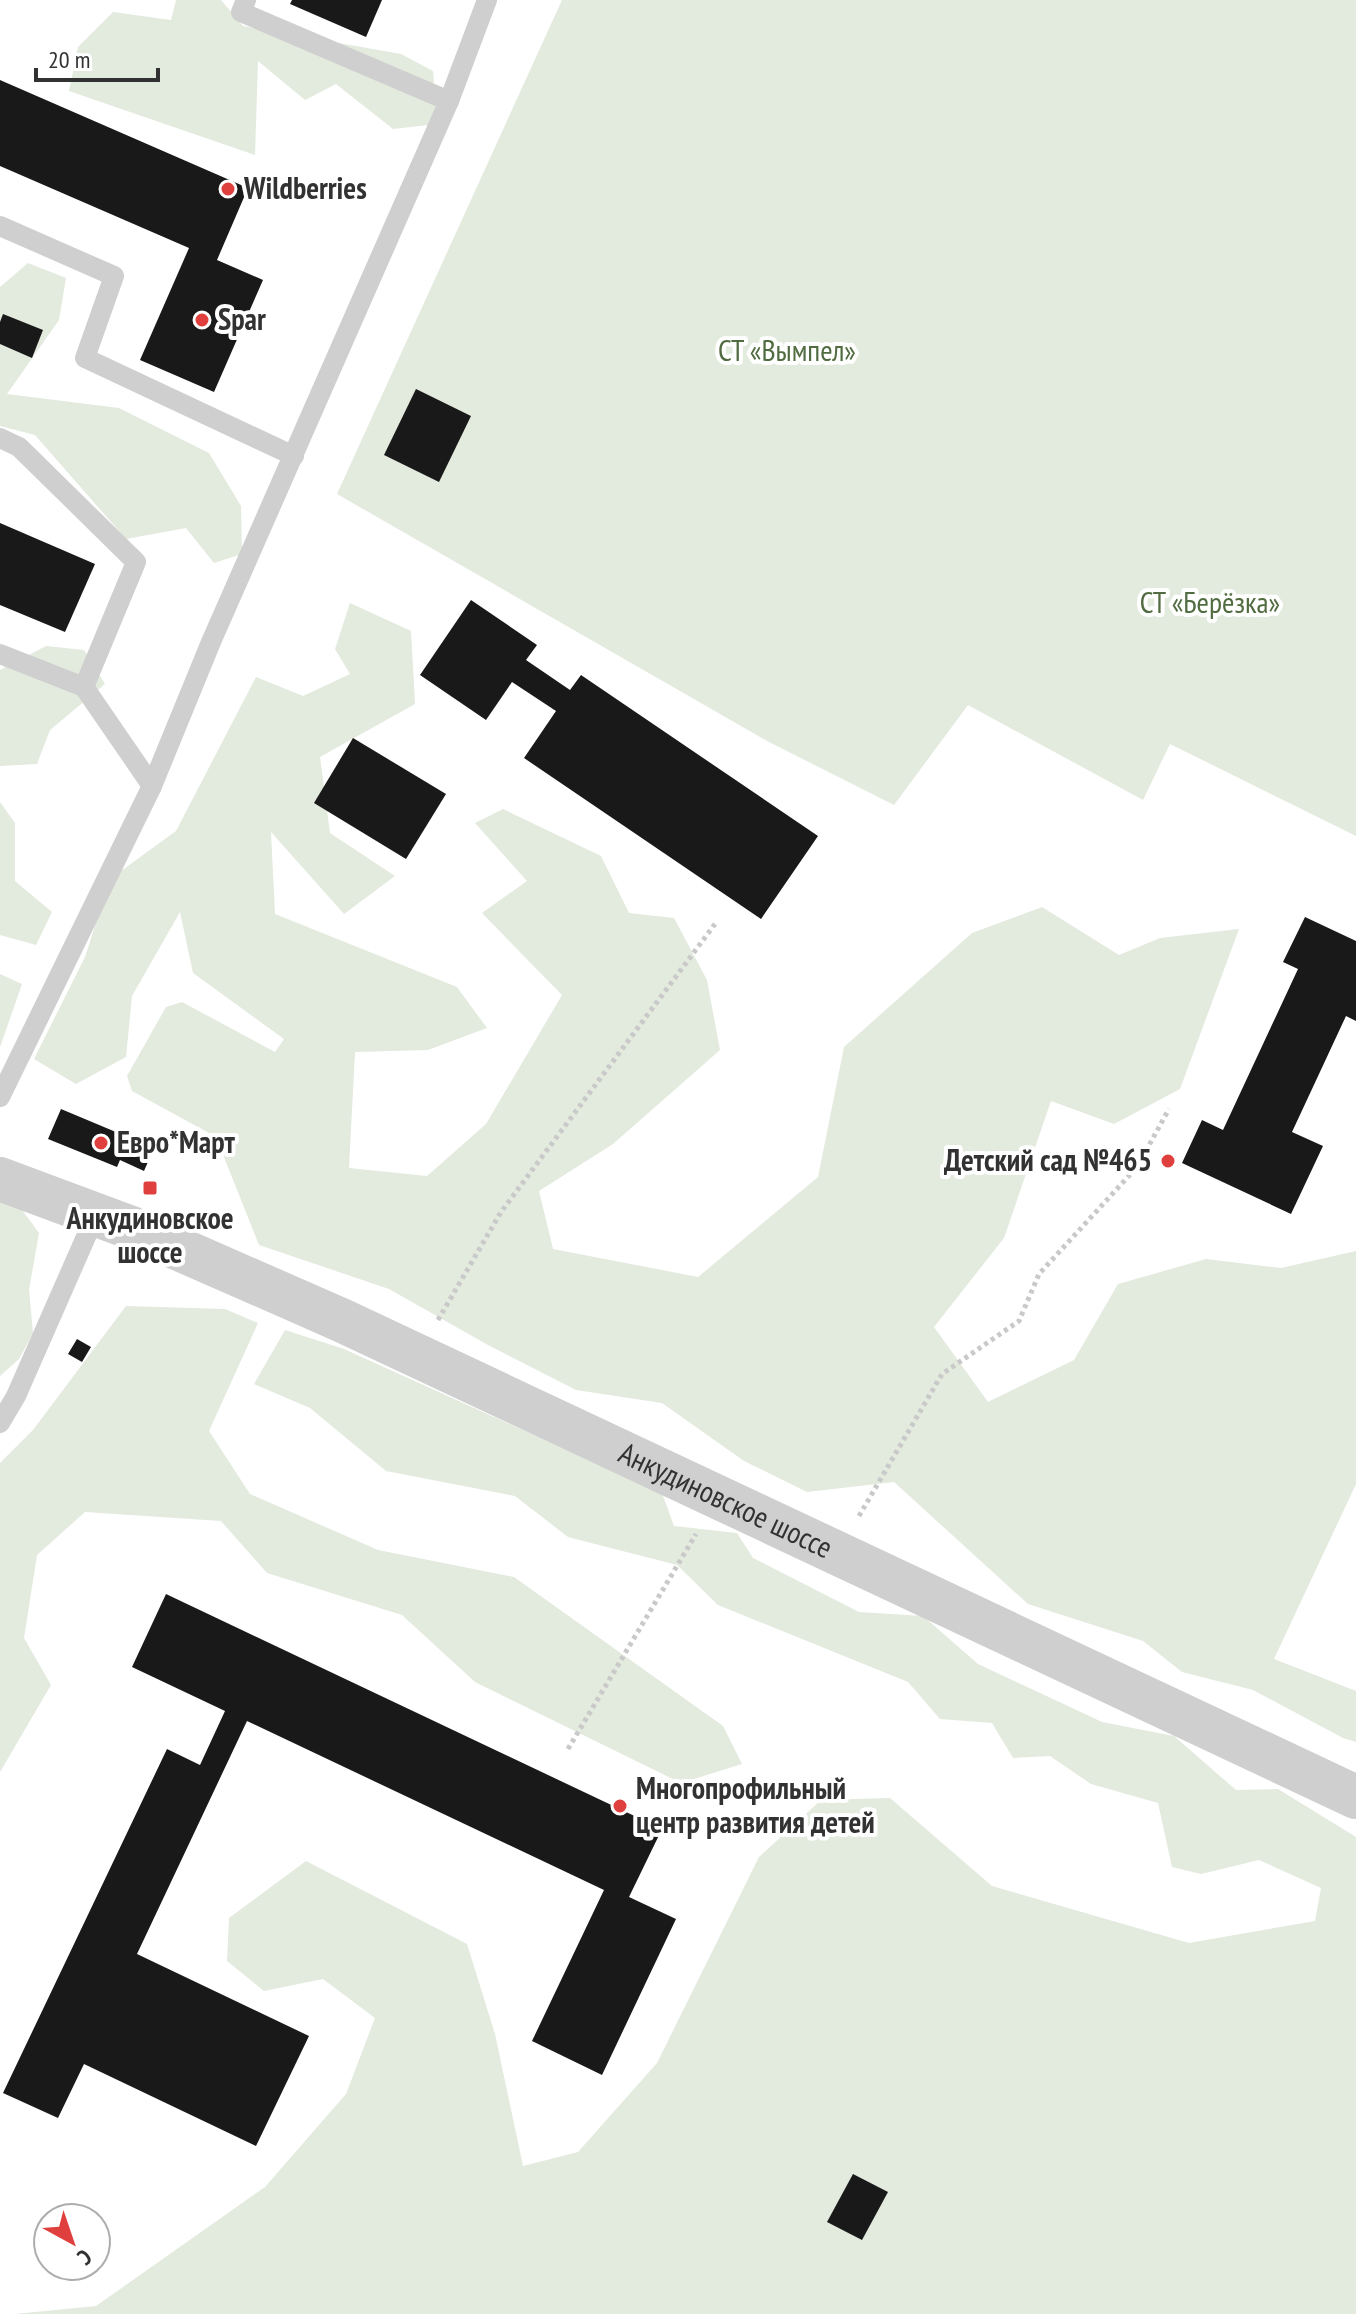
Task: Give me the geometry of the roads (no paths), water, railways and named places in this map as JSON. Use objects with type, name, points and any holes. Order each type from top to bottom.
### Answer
[{"type":"street","name":"Анкудиновское шоссе","points":[[0,1179],[96,1214],[341,1320],[1356,1797]]},
{"type":"lane","points":[[246,0],[241,12],[449,101]]},
{"type":"lane","points":[[0,1097],[152,786],[211,642],[449,101],[487,0]]},
{"type":"lane","points":[[0,226],[114,276],[85,358],[294,456]]},
{"type":"lane","points":[[0,438],[19,447],[136,562],[84,687]]},
{"type":"lane","points":[[0,654],[84,687],[152,786]]},
{"type":"lane","points":[[0,1423],[8,1393],[96,1214]]},
{"type":"place","name":"Wildberries","points":[[228,189]]},
{"type":"place","name":"Spar","points":[[202,320]]},
{"type":"place","name":"Евро*Март","points":[[101,1143]]},
{"type":"place","name":"Детский сад №465","points":[[1168,1161]]},
{"type":"place","name":"Анкудиновское шоссе","points":[[150,1188]]},
{"type":"place","name":"Многопрофильный центр развития детей","points":[[620,1806]]},
{"type":"park label","name":"СТ «Вымпел»","points":[[787,351]]},
{"type":"park label","name":"СТ «Берёзка»","points":[[1210,603]]}]
